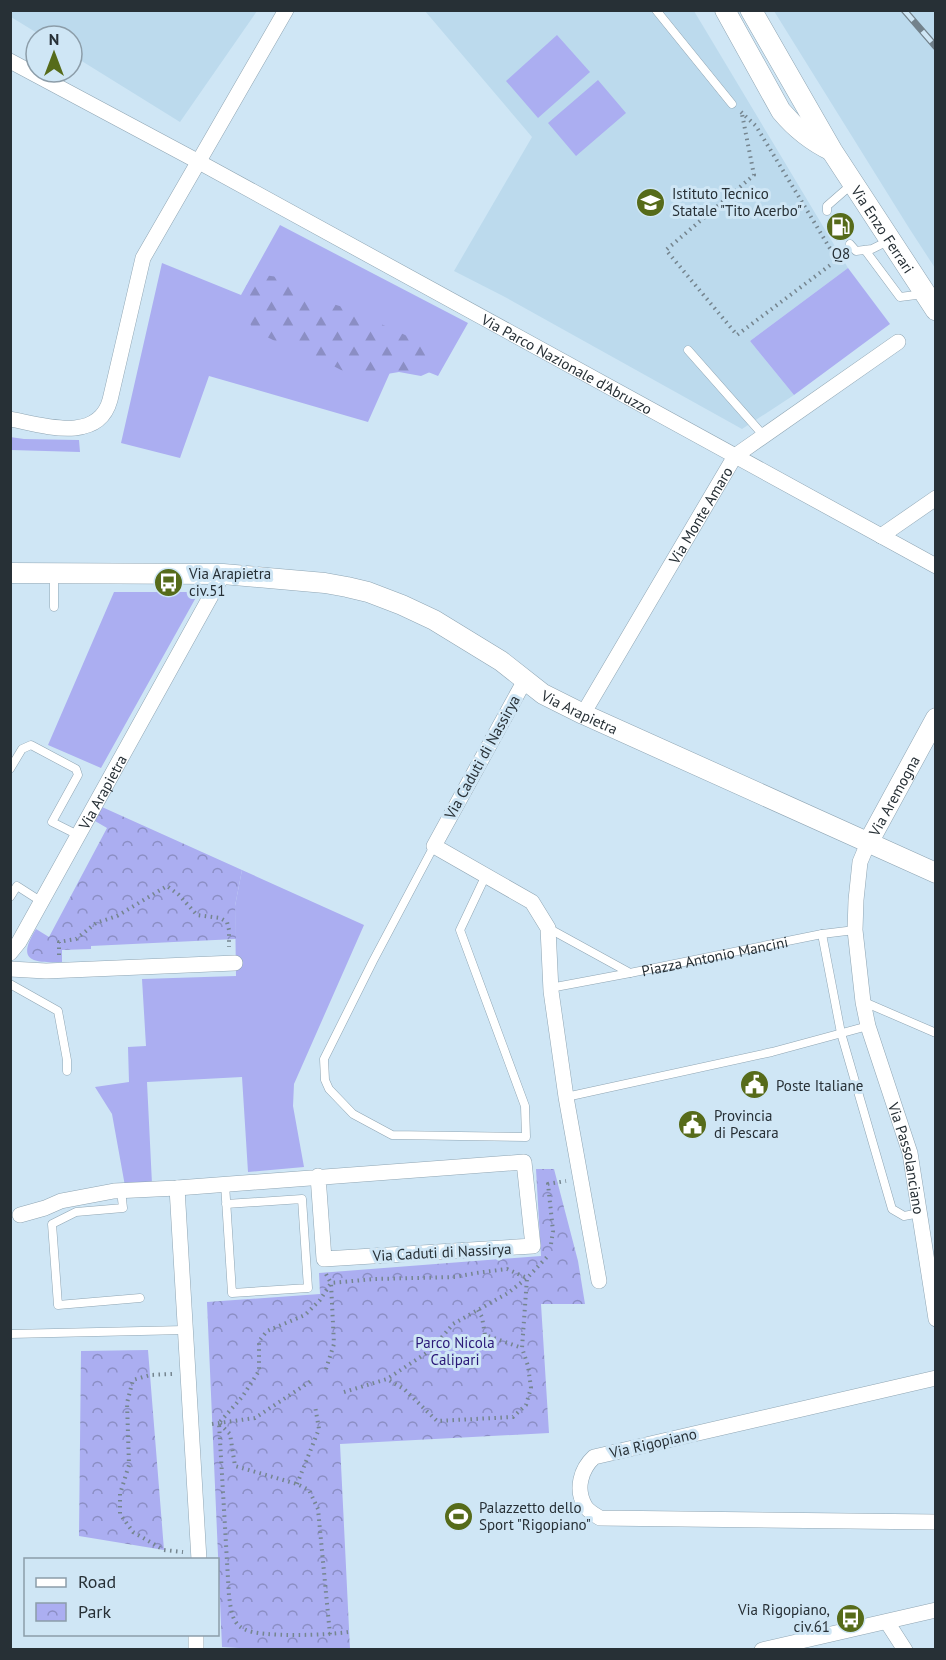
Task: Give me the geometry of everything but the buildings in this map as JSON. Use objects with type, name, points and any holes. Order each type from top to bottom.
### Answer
[{"type":"main road","name":"Via Enzo Ferrari","points":[[751,10],[852,184],[936,310]]},
{"type":"street","points":[[10,419],[55,427],[83,427],[96,422],[105,412],[110,400],[143,258],[286,10]]},
{"type":"street","name":"Via Enzo Ferrari","points":[[724,10],[790,123],[803,134],[832,151]]},
{"type":"street","name":"Via Parco Nazionale d'Abruzzo","points":[[10,61],[199,162],[936,566]]},
{"type":"street","name":"Via Monte Amaro","points":[[583,714],[735,456],[898,342]]},
{"type":"street","points":[[881,536],[936,498]]},
{"type":"street","name":"Via Arapietra","points":[[10,573],[223,574],[325,583],[368,592],[434,620],[501,661],[543,694],[583,714],[936,873]]},
{"type":"street","name":"Via Arapietra","points":[[34,970],[24,964],[13,950],[42,902],[223,574]]},
{"type":"street","name":"Via Caduti di Nassirya","points":[[434,846],[525,680]]},
{"type":"street","name":"Via Aremogna","points":[[868,843],[936,718]]},
{"type":"street","name":"Via Passolanciano","points":[[868,843],[861,862],[855,930],[863,1002],[868,1026],[910,1154],[936,1319]]},
{"type":"street","name":"Piazza Antonio Mancini","points":[[434,846],[532,902],[548,928],[550,988],[566,1097],[598,1281]]},
{"type":"street","points":[[10,969],[59,971],[232,963]]},
{"type":"street","name":"Via Caduti di Nassirya","points":[[20,1215],[62,1201],[121,1190],[177,1188],[524,1162],[533,1246],[324,1259]]},
{"type":"street","points":[[318,1176],[324,1259]]},
{"type":"street","points":[[177,1188],[199,1556]]},
{"type":"street","name":"Via Rigopiano","points":[[936,1378],[594,1457],[582,1474],[580,1487],[584,1505],[600,1518],[936,1522]]},
{"type":"street","points":[[764,1649],[805,1645],[936,1610]]},
{"type":"street","points":[[887,1622],[905,1650]]},
{"type":"lane","points":[[656,10],[732,104]]},
{"type":"lane","points":[[827,211],[827,206],[831,201],[852,184]]},
{"type":"lane","points":[[850,244],[856,252],[890,241]]},
{"type":"lane","points":[[865,250],[900,297],[915,295],[923,291]]},
{"type":"lane","points":[[688,350],[764,436]]},
{"type":"lane","points":[[54,573],[54,607]]},
{"type":"lane","points":[[10,769],[22,749],[31,746],[76,769],[78,775],[52,822],[78,835]]},
{"type":"lane","name":"Via Caduti di Nassirya","points":[[434,846],[324,1059],[325,1080],[329,1089],[353,1114],[392,1135],[526,1137],[525,1106],[460,930],[486,875]]},
{"type":"lane","points":[[10,897],[17,886],[42,902]]},
{"type":"lane","name":"Piazza Antonio Mancini","points":[[548,928],[630,973],[822,934],[855,930]]},
{"type":"lane","points":[[822,934],[841,1033],[892,1209],[904,1216],[920,1213]]},
{"type":"lane","points":[[550,988],[630,973]]},
{"type":"lane","points":[[10,984],[58,1011],[67,1071]]},
{"type":"lane","points":[[863,1002],[936,1033]]},
{"type":"lane","points":[[566,1097],[772,1052],[868,1026]]},
{"type":"lane","points":[[225,1184],[226,1204],[232,1293],[308,1288],[302,1199],[226,1204]]},
{"type":"lane","points":[[121,1190],[123,1208],[76,1212],[52,1224],[58,1305],[140,1298]]},
{"type":"lane","points":[[10,1334],[185,1330]]},
{"type":"path","points":[[732,104],[756,126],[837,260],[737,334],[666,250],[754,175],[742,114]]},
{"type":"path","points":[[59,971],[59,942],[76,939],[96,923],[117,916],[167,886],[196,915],[220,918],[227,922],[232,963]]},
{"type":"path","points":[[344,1392],[387,1379],[431,1350],[453,1324],[508,1293],[547,1259],[553,1231],[548,1184]]},
{"type":"path","points":[[324,1259],[325,1272],[331,1283],[334,1344],[326,1369]]},
{"type":"path","points":[[331,1283],[374,1279],[455,1277],[507,1269],[527,1278]]},
{"type":"path","points":[[387,1379],[404,1389],[437,1421],[513,1417],[526,1405],[531,1388],[528,1366],[522,1348],[527,1278]]},
{"type":"path","points":[[331,1283],[320,1300],[305,1316],[267,1331],[259,1341],[259,1371],[242,1397],[219,1423],[229,1596],[233,1619],[243,1629],[260,1633],[330,1635],[348,1632]]},
{"type":"path","points":[[478,1310],[483,1317],[485,1335],[522,1348]]},
{"type":"path","points":[[188,1373],[150,1375],[133,1380],[127,1403],[129,1465],[120,1494],[120,1514],[133,1532],[164,1550],[199,1556]]},
{"type":"path","points":[[212,1425],[255,1418],[311,1381]]},
{"type":"path","points":[[297,1484],[319,1429],[315,1406]]},
{"type":"path","points":[[219,1423],[230,1434],[235,1466],[297,1484],[309,1490],[318,1509],[330,1635]]},
{"type":"shaded area","points":[[11,10],[257,11],[180,122],[84,62],[84,24],[24,25],[11,17]]},
{"type":"shaded area","name":"Istituto Tecnico Statale \"Tito Acerbo\"","points":[[425,11],[694,11],[848,268],[750,341],[794,395],[742,429],[454,271],[532,137]]},
{"type":"shaded area","points":[[774,11],[935,11],[935,268],[909,228]]},
{"type":"green space","points":[[557,35],[590,72],[538,118],[506,81]]},
{"type":"green space","points":[[598,80],[626,113],[576,156],[548,123]]},
{"type":"green space","points":[[280,225],[468,323],[438,376],[396,359],[368,422],[209,376],[180,458],[121,443],[162,263],[241,295]]},
{"type":"green space","points":[[848,268],[890,324],[794,395],[750,341]]},
{"type":"green space","points":[[257,274],[278,277],[307,296],[346,308],[416,340],[430,352],[433,362],[430,372],[421,376],[399,372],[381,375],[343,371],[293,345],[283,345],[267,337],[252,328],[247,316],[244,296],[246,286]]},
{"type":"green space","points":[[10,437],[79,440],[80,452],[11,450]]},
{"type":"green space","points":[[114,592],[199,592],[101,768],[48,745]]},
{"type":"green space","points":[[102,807],[242,870],[235,906],[236,939],[91,946],[91,949],[62,950],[62,962],[42,962],[30,958],[27,948],[36,929],[49,937],[107,828],[95,821]]},
{"type":"green space","points":[[242,870],[364,925],[294,1084],[293,1106],[304,1167],[248,1172],[242,1077],[147,1082],[152,1184],[125,1186],[112,1114],[95,1087],[129,1082],[128,1047],[146,1046],[142,979],[236,976],[235,906]]},
{"type":"green space","name":"Parco Nicola Calipari","points":[[536,1169],[554,1169],[578,1261],[585,1304],[541,1304],[549,1433],[340,1444],[350,1649],[276,1650],[222,1647],[207,1302],[320,1294],[319,1273],[541,1256]]},
{"type":"green space","points":[[148,1350],[164,1550],[79,1536],[81,1351]]},
{"type":"railway","points":[[904,10],[936,47]]},
{"type":"place","name":"Istituto Tecnico Statale \"Tito Acerbo\"","points":[[651,202]]},
{"type":"place","name":"Q8","points":[[841,226]]},
{"type":"place","name":"Via Arapietra civ.51","points":[[168,582]]},
{"type":"place","name":"Poste Italiane","points":[[755,1085]]},
{"type":"place","name":"Provincia di Pescara","points":[[693,1124]]},
{"type":"place","name":"Palazzetto dello Sport \"Rigopiano\"","points":[[458,1516]]},
{"type":"place","name":"Via Rigopiano, civ.61","points":[[851,1618]]}]
